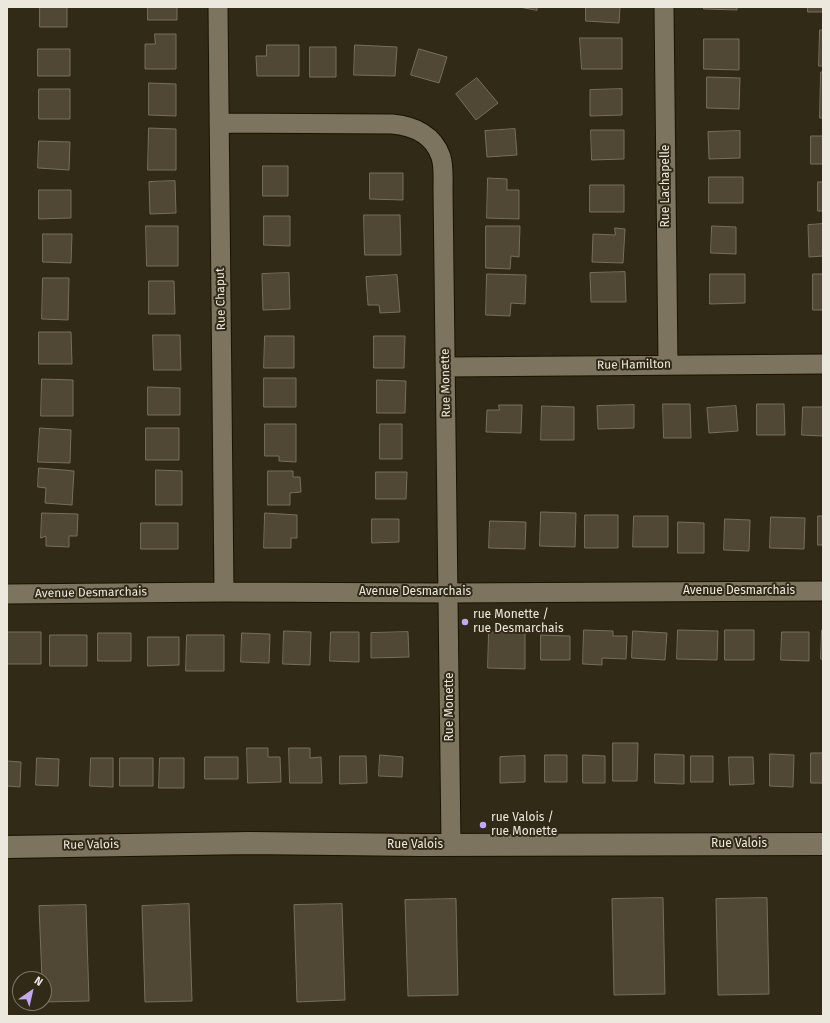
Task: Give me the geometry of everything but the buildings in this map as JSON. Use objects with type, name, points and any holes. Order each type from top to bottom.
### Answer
[{"type":"street","name":"Rue Chaput","points":[[218,7],[224,592]]},
{"type":"street","name":"Rue Lachapelle","points":[[664,7],[668,365]]},
{"type":"street","name":"Rue Monette","points":[[219,123],[392,124],[408,126],[428,137],[438,150],[441,158],[443,168],[446,367],[451,844]]},
{"type":"street","name":"Rue Hamilton","points":[[446,367],[823,364]]},
{"type":"street","name":"Avenue Desmarchais","points":[[7,594],[224,592],[448,593],[823,591]]},
{"type":"street","name":"Rue Valois","points":[[7,847],[250,843],[374,845],[823,844]]},
{"type":"place","name":"rue Monette / rue Desmarchais","points":[[465,622]]},
{"type":"place","name":"rue Valois / rue Monette","points":[[483,825]]}]
